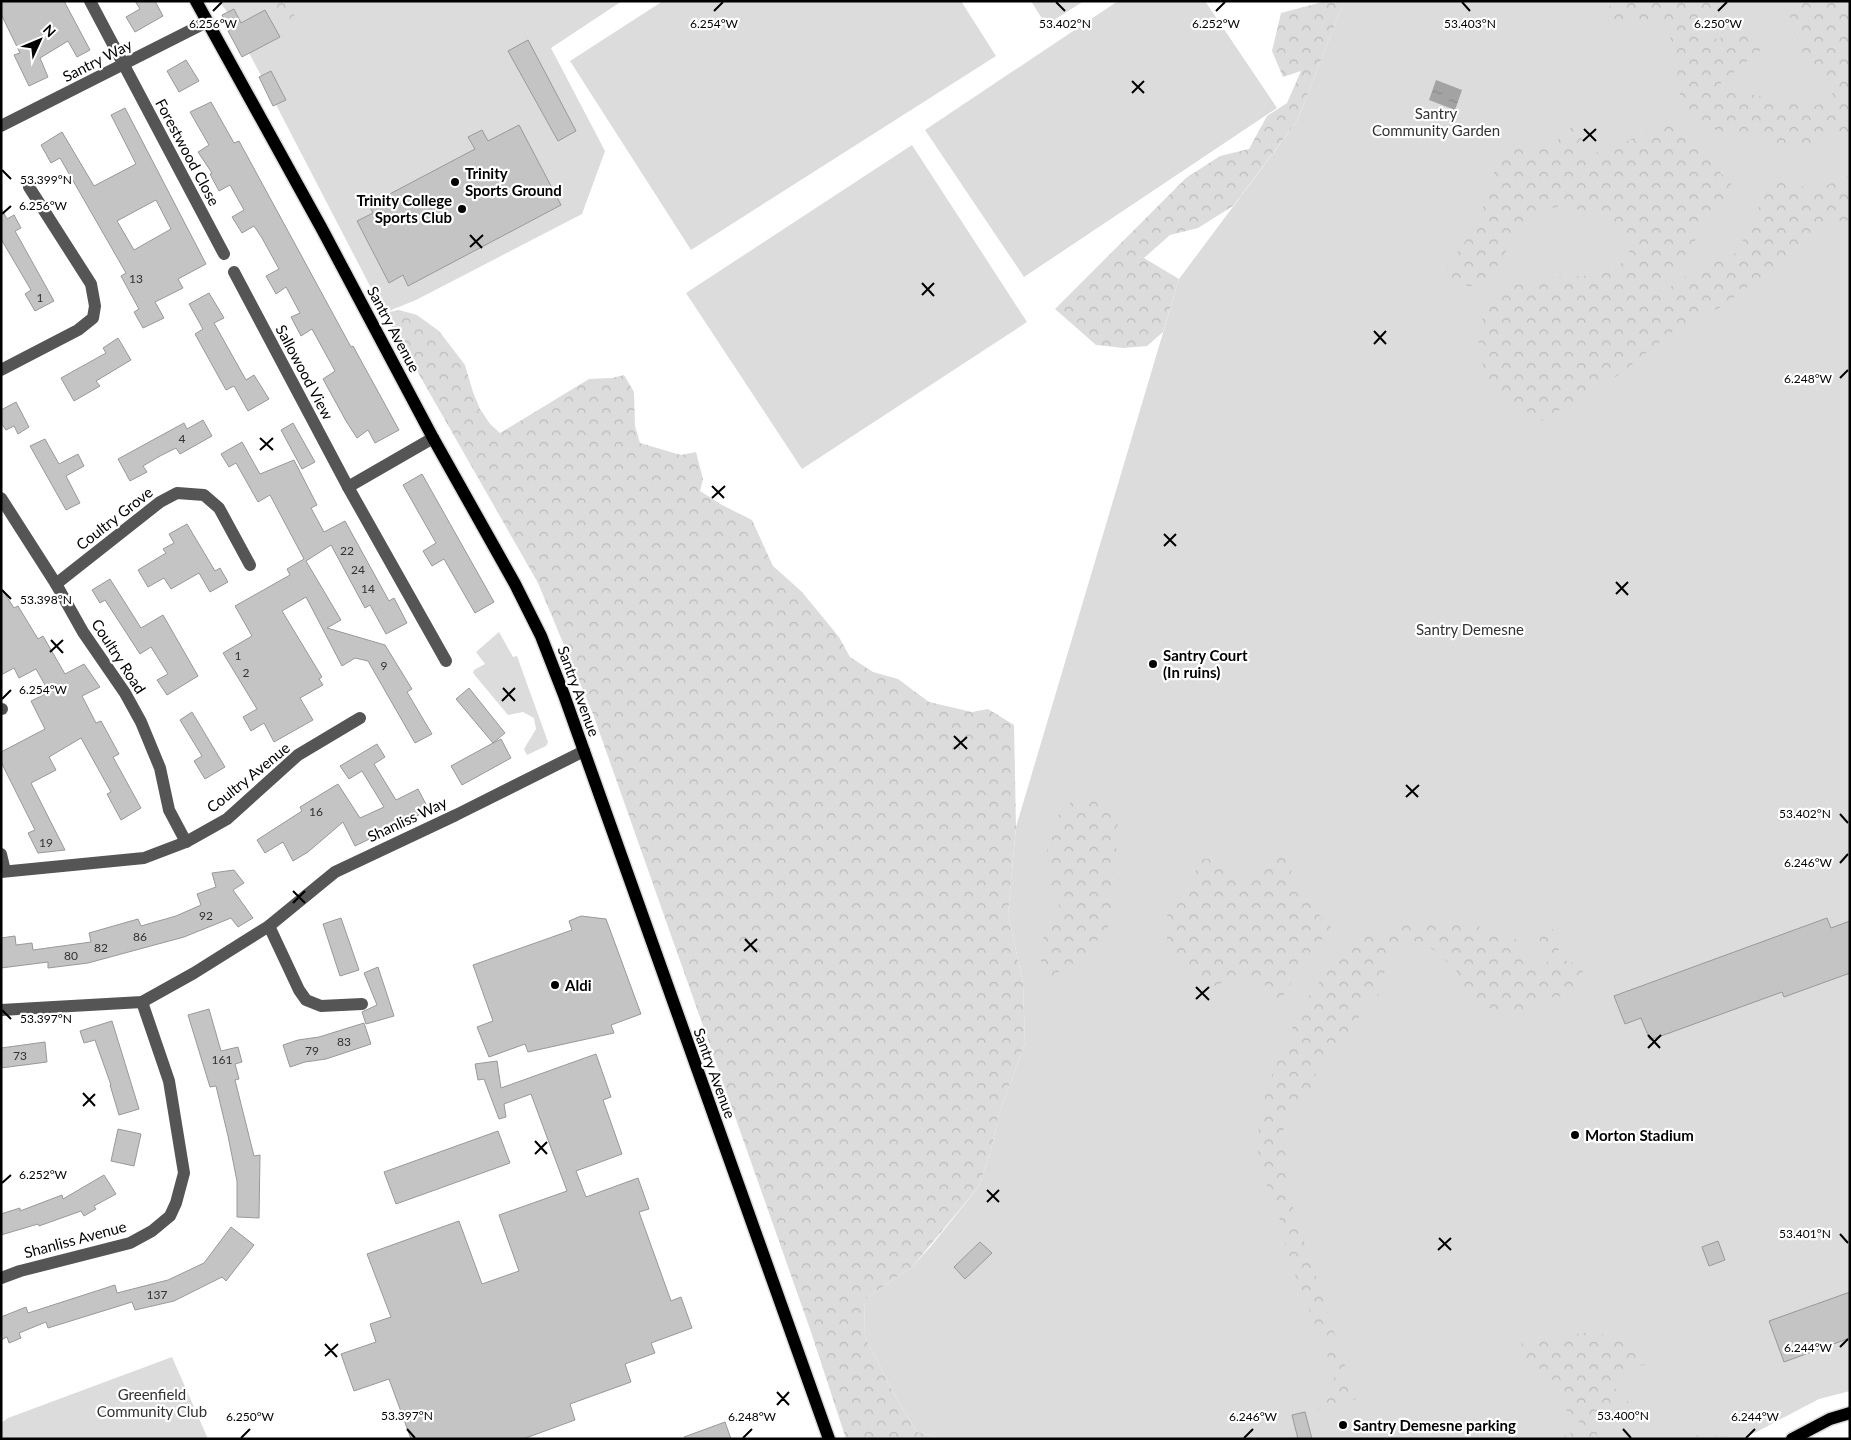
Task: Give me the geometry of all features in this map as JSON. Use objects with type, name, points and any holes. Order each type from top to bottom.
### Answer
[{"type":"main road","name":"Santry Avenue","points":[[196,1],[322,229],[433,438],[515,584],[541,636],[584,751],[829,1439]]},
{"type":"main road","points":[[1792,1439],[1830,1419],[1850,1413]]},
{"type":"street","name":"Forestwood Close","points":[[90,1],[224,254]]},
{"type":"street","name":"Santry Way","points":[[1,126],[207,22]]},
{"type":"street","points":[[1,370],[78,330],[93,318],[95,306],[92,284],[29,187]]},
{"type":"street","name":"Sallowood View","points":[[234,272],[348,487],[446,661]]},
{"type":"street","points":[[348,487],[433,438]]},
{"type":"street","name":"Coultry Grove","points":[[56,584],[160,502],[177,493],[204,495],[219,508],[250,565]]},
{"type":"street","name":"Coultry Road","points":[[1,499],[56,584],[83,632],[125,693],[141,722],[160,768],[169,810],[186,842]]},
{"type":"street","name":"Coultry Avenue","points":[[1,854],[3,871],[144,858],[186,842],[227,819],[298,755],[360,718]]},
{"type":"street","name":"Shanliss Way","points":[[1,1010],[142,1002],[194,973],[269,926],[335,872],[456,815],[584,751]]},
{"type":"street","points":[[269,926],[299,990],[306,1000],[321,1006],[362,1004]]},
{"type":"street","name":"Shanliss Avenue","points":[[1,1278],[20,1271],[130,1243],[152,1231],[170,1216],[176,1203],[184,1173],[169,1081],[142,1002]]},
{"type":"green space","name":"Trinity Sports Ground","points":[[219,1],[622,1],[551,48],[605,151],[582,214],[416,300],[384,313],[230,16]]},
{"type":"green space","points":[[265,1],[298,1],[291,26],[280,25]]},
{"type":"green space","points":[[663,1],[961,1],[996,56],[691,250],[570,61]]},
{"type":"green space","points":[[1031,1],[1084,1],[1046,25]]},
{"type":"green space","points":[[1118,1],[1205,1],[1277,108],[1024,277],[925,130]]},
{"type":"green space","points":[[1326,1],[1344,1],[1297,121],[1233,206],[1198,228],[1170,235],[1144,258],[1179,279],[1163,332],[1147,346],[1124,348],[1096,345],[1055,309],[1186,178],[1220,156],[1249,149],[1267,116],[1287,103],[1301,71],[1283,77],[1272,51],[1281,13]]},
{"type":"green space","name":"Santry Demesne","points":[[1344,1],[1850,1],[1850,1391],[1819,1399],[1743,1439],[942,1439],[917,1432],[895,1396],[865,1337],[864,1300],[913,1266],[979,1186],[991,1150],[999,1114],[1025,1043],[1023,983],[1008,914],[1016,827],[1179,279],[1297,121]]},
{"type":"green space","points":[[1632,1],[1714,1],[1719,8],[1707,41],[1745,32],[1768,44],[1715,88],[1815,106],[1835,98],[1801,50],[1785,1],[1850,1],[1850,134],[1831,135],[1800,151],[1757,137],[1720,132],[1683,115],[1676,63],[1667,22],[1609,24],[1598,9]]},
{"type":"green space","points":[[1666,122],[1692,143],[1733,186],[1656,297],[1703,264],[1736,253],[1774,175],[1814,191],[1850,175],[1850,220],[1840,221],[1723,306],[1675,330],[1617,376],[1541,421],[1486,385],[1477,332],[1495,290],[1546,278],[1597,275],[1632,258],[1614,220],[1562,205],[1525,218],[1494,272],[1470,287],[1441,275],[1477,225],[1503,146],[1550,147],[1575,124],[1589,155],[1615,147]]},
{"type":"green space","points":[[912,145],[1027,322],[802,469],[686,293]]},
{"type":"green space","points":[[399,310],[417,315],[439,331],[465,365],[480,409],[490,424],[500,433],[589,379],[612,378],[624,375],[634,392],[635,426],[640,443],[681,455],[696,452],[703,479],[700,491],[722,505],[752,520],[773,566],[802,592],[839,637],[850,657],[873,672],[898,679],[929,702],[972,712],[988,709],[1014,725],[1016,827],[1008,914],[1023,983],[1025,1043],[999,1114],[991,1150],[979,1186],[913,1266],[864,1300],[865,1337],[895,1396],[917,1432],[942,1439],[846,1439],[811,1332],[593,714],[538,583],[384,313]]},
{"type":"green space","points":[[499,632],[513,657],[517,656],[548,742],[546,746],[527,755],[524,749],[536,729],[534,718],[523,712],[508,715],[473,673],[474,670],[485,664],[476,652]]},
{"type":"green space","points":[[1101,800],[1118,823],[1111,923],[1085,956],[1046,980],[1039,954],[1046,928],[1062,913],[1049,880],[1047,852],[1052,822],[1072,801]]},
{"type":"green space","points":[[1280,848],[1309,901],[1333,929],[1313,948],[1278,1004],[1263,982],[1232,979],[1212,987],[1195,977],[1181,964],[1170,948],[1167,939],[1166,921],[1170,898],[1189,889],[1200,859],[1214,859],[1232,877],[1249,876]]},
{"type":"green space","points":[[1427,919],[1470,926],[1475,920],[1485,935],[1499,933],[1515,938],[1523,957],[1544,967],[1549,958],[1541,945],[1535,922],[1560,932],[1558,958],[1582,966],[1584,984],[1566,996],[1541,998],[1531,1008],[1512,1013],[1484,1007],[1465,990],[1456,970],[1434,950],[1415,941],[1401,944],[1390,956],[1385,972],[1374,985],[1379,995],[1366,1002],[1355,1026],[1316,1071],[1314,1084],[1293,1107],[1278,1142],[1288,1158],[1286,1186],[1356,1399],[1317,1410],[1332,1385],[1335,1375],[1288,1257],[1277,1208],[1264,1179],[1256,1143],[1266,1091],[1281,1052],[1304,1003],[1349,942]]},
{"type":"green space","points":[[1585,1333],[1624,1336],[1651,1363],[1615,1373],[1616,1395],[1634,1405],[1605,1414],[1595,1439],[1556,1439],[1585,1427],[1566,1410],[1548,1370],[1528,1369],[1521,1341]]},
{"type":"green space","name":"Greenfield Community Club","points":[[172,1357],[208,1439],[1,1439],[1,1423],[8,1418]]},
{"type":"green space","points":[[1697,1435],[1748,1437],[1743,1439],[1694,1439]]},
{"type":"water","points":[[1436,80],[1462,90],[1455,110],[1429,100]]},
{"type":"building","points":[[1,1],[64,1],[90,50],[77,57],[68,41],[40,58],[48,77],[29,86],[14,55],[20,53],[1,14]]},
{"type":"building","points":[[135,1],[155,1],[163,16],[135,32],[126,17],[140,9]]},
{"type":"building","points":[[234,9],[241,23],[265,10],[280,37],[242,57],[222,15]]},
{"type":"building","points":[[528,40],[576,131],[558,141],[508,51]]},
{"type":"building","points":[[186,60],[199,81],[179,92],[167,71]]},
{"type":"building","points":[[271,71],[286,100],[273,106],[259,77]]},
{"type":"building","points":[[211,102],[234,143],[239,141],[351,347],[353,346],[399,430],[375,443],[368,430],[357,438],[346,421],[323,379],[335,371],[312,329],[301,336],[291,317],[300,313],[286,287],[276,294],[266,276],[279,269],[262,238],[254,226],[242,233],[232,217],[244,210],[230,185],[219,191],[210,174],[212,173],[198,152],[209,145],[190,112]]},
{"type":"building","points":[[125,108],[206,264],[178,279],[183,288],[155,302],[164,318],[143,328],[134,312],[139,309],[121,276],[126,273],[60,158],[51,163],[41,145],[62,132],[94,186],[136,164],[111,115]],"holes":[[[156,200],[171,229],[134,250],[117,221]]]},
{"type":"building","name":"Trinity College Sports Club","points":[[519,125],[561,205],[408,286],[403,275],[389,283],[357,221],[373,213],[369,205],[475,149],[468,137],[482,130],[488,141]]},
{"type":"building","points":[[1,208],[7,219],[14,215],[21,228],[15,231],[54,301],[35,311],[25,294],[31,290],[1,239]]},
{"type":"building","points":[[209,293],[224,318],[214,323],[246,380],[254,375],[269,399],[248,411],[234,386],[226,390],[195,334],[203,329],[189,304]]},
{"type":"building","points":[[118,338],[131,360],[96,381],[100,386],[74,401],[61,378],[106,353],[103,348]]},
{"type":"building","points":[[16,402],[29,427],[18,434],[14,426],[6,430],[1,423],[1,410]]},
{"type":"building","points":[[203,420],[212,436],[180,454],[176,448],[160,456],[143,466],[147,472],[130,481],[118,459],[184,423],[187,429]]},
{"type":"building","points":[[293,423],[315,462],[302,469],[281,430]]},
{"type":"building","points":[[45,439],[59,464],[78,454],[84,466],[66,476],[80,503],[66,510],[30,446]]},
{"type":"building","points":[[242,442],[260,474],[294,460],[317,505],[311,508],[324,532],[345,521],[389,601],[394,598],[407,623],[386,634],[370,605],[365,608],[331,545],[306,561],[341,620],[327,628],[385,645],[412,689],[407,692],[432,734],[415,743],[368,661],[355,658],[342,666],[306,597],[282,611],[322,677],[319,679],[323,685],[300,698],[313,720],[274,742],[264,723],[251,731],[243,717],[257,709],[223,653],[252,636],[235,606],[290,575],[287,569],[304,559],[270,495],[258,502],[236,463],[229,467],[221,454]]},
{"type":"building","points":[[422,474],[494,602],[475,613],[444,559],[432,566],[423,551],[436,543],[403,485]]},
{"type":"building","points":[[187,524],[215,571],[220,568],[228,582],[210,592],[199,573],[171,589],[164,578],[148,587],[138,570],[166,553],[163,549],[174,543],[169,534]]},
{"type":"building","points":[[110,579],[141,628],[163,615],[198,676],[167,695],[157,680],[168,674],[151,647],[140,654],[105,600],[100,603],[92,590]]},
{"type":"building","points":[[1,588],[14,608],[18,606],[38,639],[43,636],[65,674],[84,664],[100,687],[82,696],[96,723],[101,721],[119,754],[113,757],[141,808],[121,820],[107,794],[111,792],[81,738],[49,757],[56,770],[31,783],[65,850],[38,853],[28,833],[35,830],[1,762],[1,752],[45,729],[31,701],[49,692],[36,669],[19,678],[14,668],[1,675]]},
{"type":"building","points":[[469,688],[505,733],[493,743],[456,699]]},
{"type":"building","points":[[192,712],[225,767],[205,779],[194,761],[202,756],[180,720]]},
{"type":"building","points":[[501,739],[511,758],[462,785],[451,766]]},
{"type":"building","points":[[377,744],[385,757],[374,764],[396,800],[418,789],[429,810],[355,846],[343,822],[308,852],[293,861],[283,842],[265,853],[257,840],[302,811],[300,807],[338,784],[360,818],[384,807],[362,771],[349,779],[340,766]]},
{"type":"building","points":[[234,870],[244,883],[233,890],[253,918],[238,927],[231,918],[184,937],[88,963],[48,968],[48,962],[1,968],[1,938],[15,936],[16,945],[32,943],[33,950],[91,942],[89,933],[138,919],[141,926],[176,916],[201,905],[197,894],[216,887],[212,873]]},
{"type":"building","name":"Aldi","points":[[581,916],[606,919],[641,1014],[611,1025],[614,1033],[528,1052],[525,1044],[489,1057],[477,1027],[493,1021],[473,965],[572,930],[569,921]]},
{"type":"building","points":[[341,918],[359,970],[340,976],[323,924]]},
{"type":"building","points":[[1827,918],[1831,928],[1850,921],[1850,973],[1784,997],[1782,992],[1650,1040],[1641,1018],[1625,1024],[1614,996]]},
{"type":"building","points":[[378,967],[394,1016],[366,1024],[362,1012],[377,1005],[364,973]]},
{"type":"building","points":[[209,1009],[221,1051],[238,1047],[242,1062],[235,1064],[239,1079],[235,1080],[254,1156],[260,1155],[259,1218],[237,1217],[237,1181],[216,1086],[210,1087],[188,1015]]},
{"type":"building","points":[[112,1021],[139,1109],[119,1115],[111,1085],[95,1040],[84,1043],[80,1031]]},
{"type":"building","points":[[364,1023],[371,1044],[326,1059],[305,1062],[290,1067],[283,1045],[298,1040],[319,1037]]},
{"type":"building","points":[[45,1042],[47,1062],[1,1068],[1,1048]]},
{"type":"building","points":[[596,1054],[611,1097],[603,1100],[622,1154],[576,1171],[586,1197],[638,1178],[649,1209],[639,1212],[671,1301],[681,1297],[692,1328],[651,1343],[655,1353],[625,1364],[631,1382],[570,1404],[575,1420],[523,1439],[411,1439],[389,1379],[354,1391],[341,1354],[376,1342],[370,1324],[391,1317],[367,1254],[459,1221],[482,1284],[519,1271],[499,1215],[567,1191],[531,1094],[504,1104],[506,1117],[499,1119],[484,1079],[478,1080],[475,1064],[497,1061],[501,1088]]},
{"type":"building","points":[[118,1129],[141,1134],[134,1166],[111,1161]]},
{"type":"building","points":[[498,1131],[510,1163],[396,1204],[384,1172]]},
{"type":"building","points":[[104,1175],[116,1194],[94,1206],[96,1209],[84,1216],[81,1211],[39,1226],[38,1224],[1,1235],[1,1214],[20,1208],[20,1211],[62,1195],[63,1199]]},
{"type":"building","points":[[231,1227],[254,1245],[226,1281],[222,1277],[174,1301],[135,1310],[132,1302],[48,1328],[46,1322],[19,1333],[21,1338],[9,1343],[7,1337],[1,1340],[1,1317],[26,1307],[28,1313],[115,1285],[117,1293],[168,1280],[204,1263]]},
{"type":"building","points":[[1718,1241],[1725,1260],[1709,1266],[1702,1247]]},
{"type":"building","points":[[980,1242],[992,1253],[965,1279],[954,1267]]},
{"type":"building","points":[[1850,1292],[1850,1338],[1784,1362],[1769,1321]]},
{"type":"building","points":[[1305,1412],[1312,1439],[1298,1439],[1292,1415]]},
{"type":"building","points":[[725,1422],[731,1439],[685,1439],[684,1437]]},
{"type":"place","name":"Trinity Sports Ground","points":[[455,182]]},
{"type":"place","name":"Trinity College Sports Club","points":[[462,209]]},
{"type":"place","name":"Santry Court (In ruins)","points":[[1153,664]]},
{"type":"place","name":"Aldi","points":[[555,985]]},
{"type":"place","name":"Morton Stadium","points":[[1575,1135]]},
{"type":"place","name":"Santry Demesne parking","points":[[1343,1425]]},
{"type":"park label","name":"Santry Community Garden","points":[[1436,122]]}]
